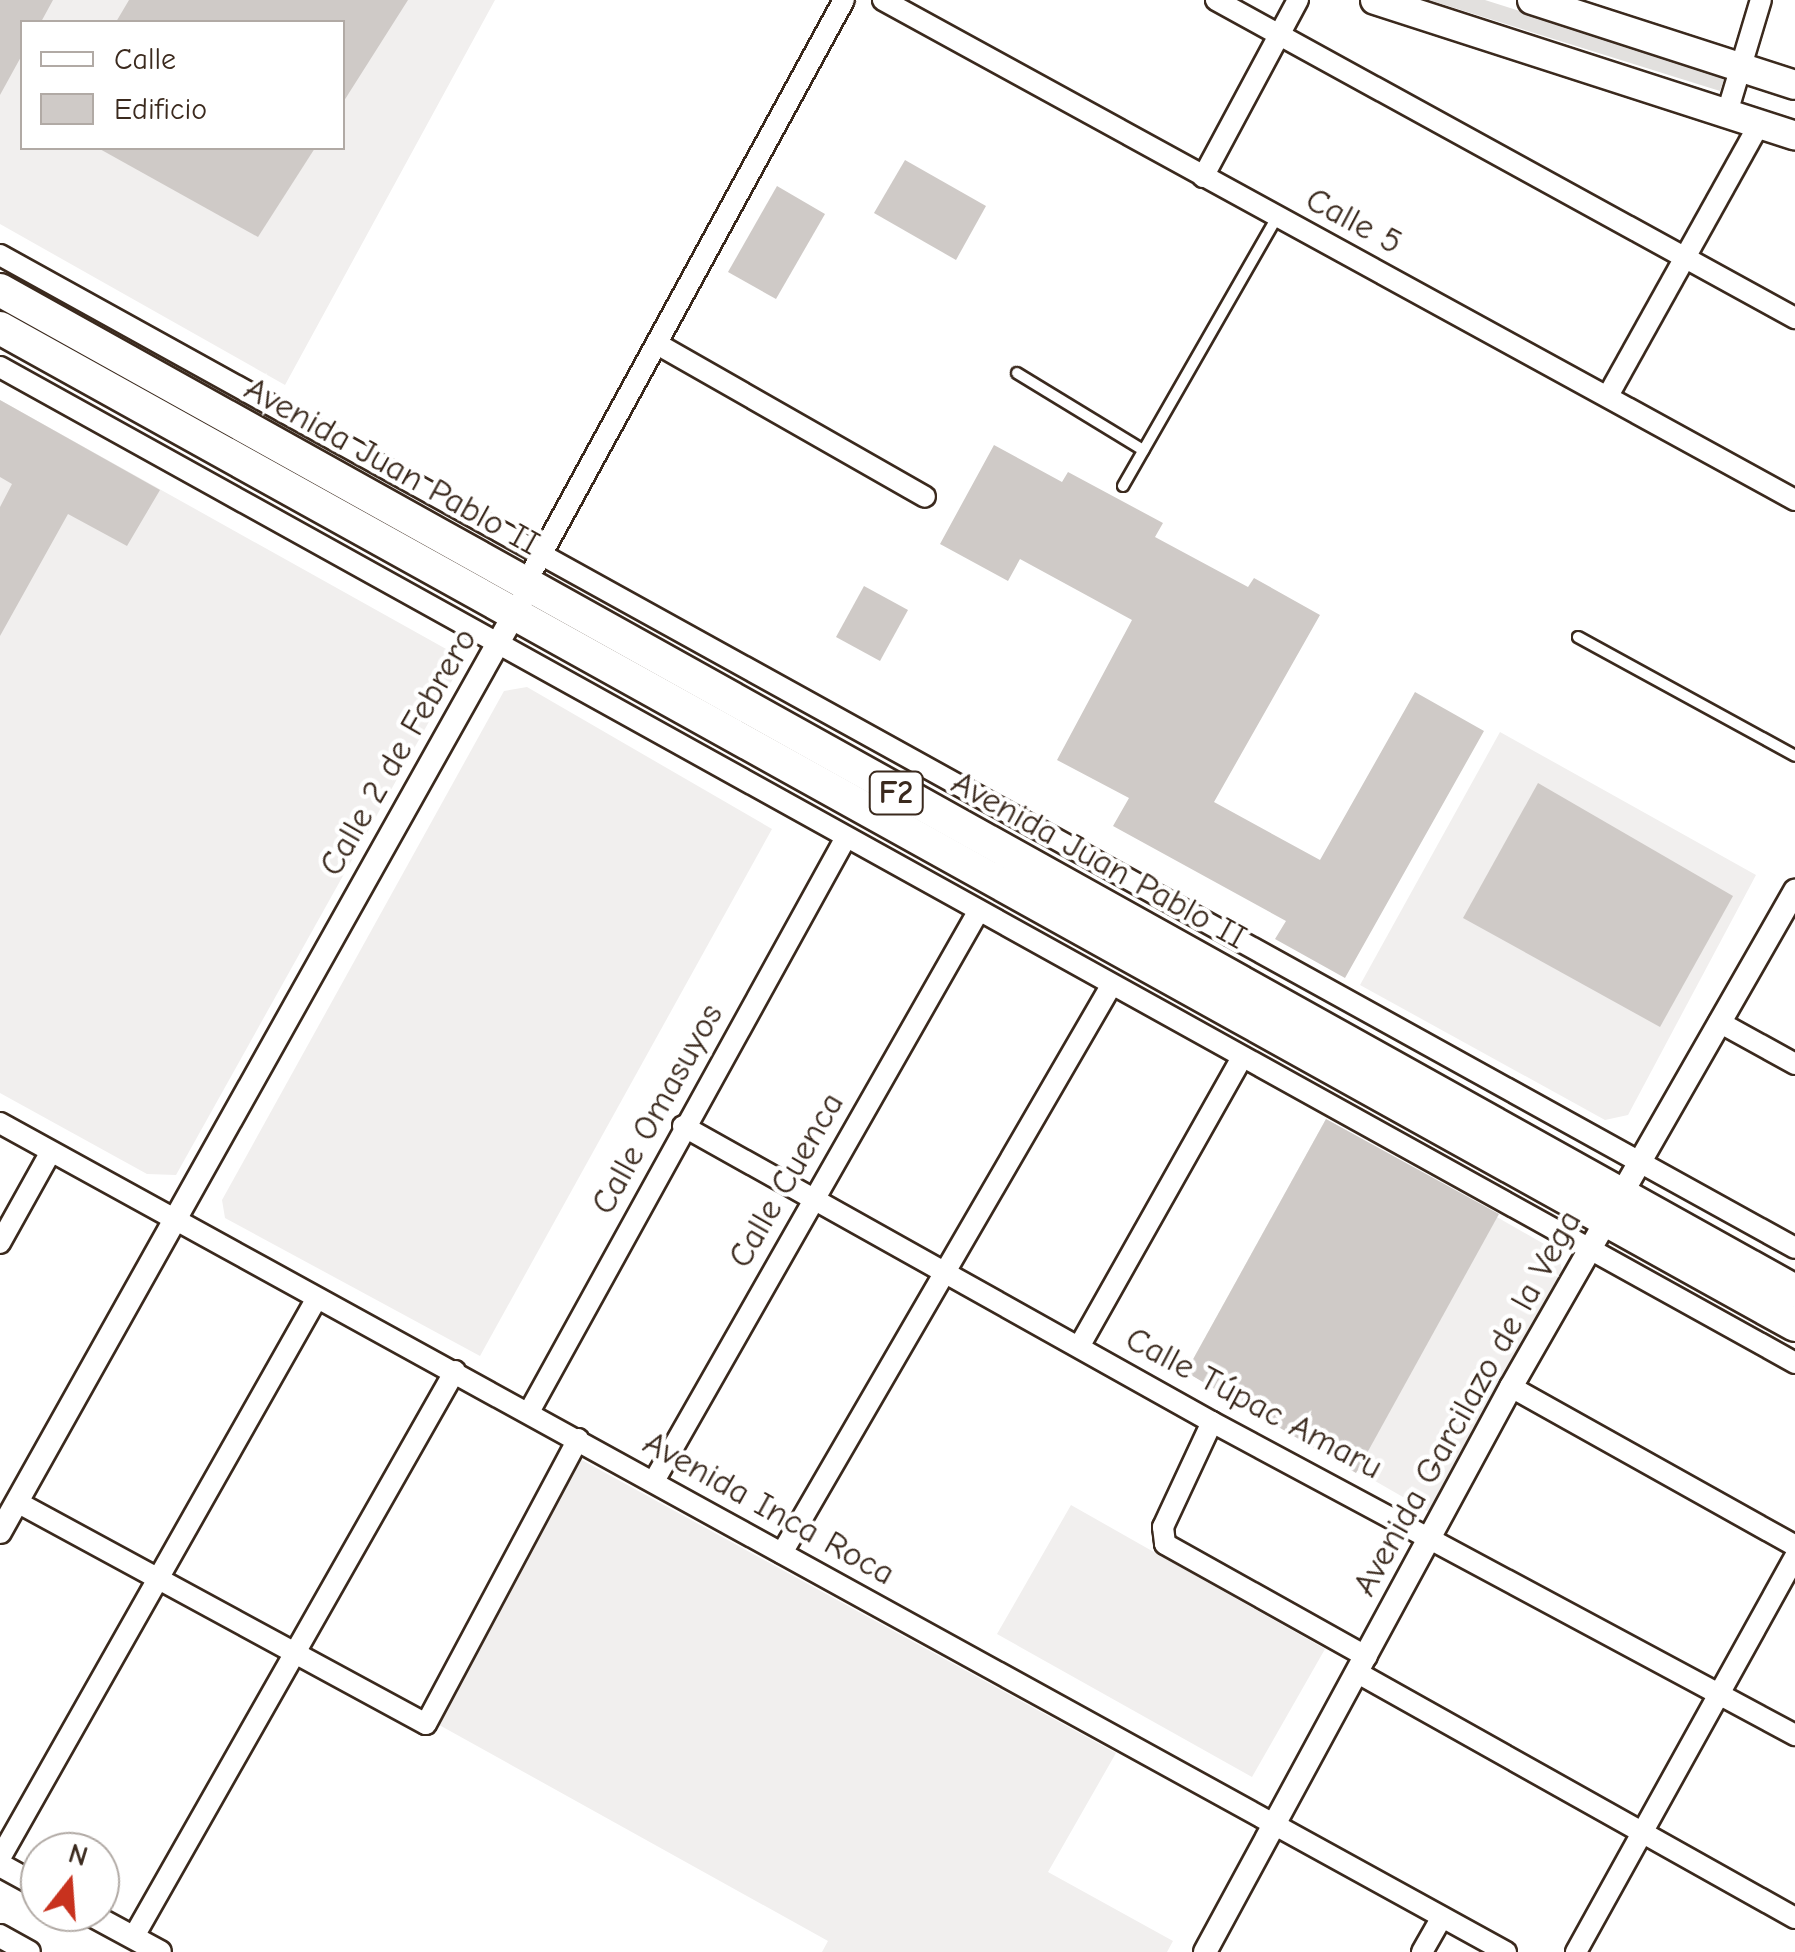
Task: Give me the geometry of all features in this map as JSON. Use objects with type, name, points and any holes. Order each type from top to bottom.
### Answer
[{"type":"highway","name":"Avenida Juan Pablo II","points":[[0,290],[521,603]]},
{"type":"highway","name":"Avenida Juan Pablo II","points":[[0,328],[521,603],[1616,1209],[1795,1324]]},
{"type":"highway","name":"Avenida Juan Pablo II","points":[[1616,1209],[1795,1291]]},
{"type":"main road","points":[[1375,0],[1795,136]]},
{"type":"main road","points":[[1532,0],[1795,85]]},
{"type":"street","name":"Calle 2 de Febrero","points":[[0,1532],[499,646],[521,603],[538,554],[658,345],[844,0]]},
{"type":"street","name":"Calle 5","points":[[883,0],[1608,394],[1795,500]]},
{"type":"street","points":[[1216,0],[1795,318]]},
{"type":"street","points":[[1203,177],[1298,0]]},
{"type":"street","points":[[1727,114],[1761,0]]},
{"type":"street","points":[[1608,394],[1687,259],[1759,124]]},
{"type":"street","name":"Avenida Juan Pablo II","points":[[0,255],[1795,1248]]},
{"type":"street","points":[[658,345],[925,497]]},
{"type":"street","points":[[0,366],[844,839],[1795,1363]]},
{"type":"street","name":"Calle Omasuyos","points":[[529,1412],[844,839]]},
{"type":"street","name":"Avenida Garcilazo de la Vega","points":[[1205,1952],[1587,1250],[1643,1164],[1719,1022],[1794,897]]},
{"type":"street","name":"Calle Cuenca","points":[[654,1481],[978,912]]},
{"type":"street","points":[[782,1554],[1110,986]]},
{"type":"street","points":[[1719,1022],[1795,1064]]},
{"type":"street","points":[[1080,1346],[1242,1058]]},
{"type":"street","name":"Avenida Inca Roca","points":[[0,1122],[50,1153],[456,1371],[1506,1952]]},
{"type":"street","name":"Calle Túpac Amaru","points":[[683,1126],[1212,1422],[1430,1534],[1795,1735]]},
{"type":"street","points":[[0,1243],[50,1153]]},
{"type":"street","points":[[0,1862],[317,1298]]},
{"type":"street","points":[[133,1938],[456,1371]]},
{"type":"street","points":[[1511,1387],[1795,1546]]},
{"type":"street","points":[[1212,1422],[1163,1527],[1164,1544],[1362,1665],[1795,1918]]},
{"type":"street","points":[[16,1502],[426,1724],[578,1440]]},
{"type":"street","points":[[1576,1952],[1795,1557]]},
{"type":"street","points":[[1422,1952],[1442,1917]]},
{"type":"street","points":[[120,1931],[160,1952]]},
{"type":"street","points":[[0,1936],[29,1952]]},
{"type":"lane","points":[[1123,486],[1277,216]]},
{"type":"lane","points":[[1017,373],[1144,450]]},
{"type":"lane","points":[[1578,636],[1795,756]]},
{"type":"shaded area","points":[[0,0],[495,0],[285,385],[0,224]]},
{"type":"shaded area","points":[[1429,0],[1485,0],[1725,76],[1720,91]]},
{"type":"shaded area","points":[[0,400],[464,659],[176,1175],[147,1174],[0,1093]]},
{"type":"shaded area","points":[[527,687],[772,829],[480,1356],[225,1218],[222,1200],[504,691]]},
{"type":"shaded area","points":[[1500,732],[1756,875],[1628,1115],[1605,1120],[1360,985]]},
{"type":"shaded area","points":[[1326,1119],[1558,1252],[1562,1271],[1511,1387],[1429,1512],[1186,1372]]},
{"type":"shaded area","points":[[580,1459],[1116,1753],[1048,1872],[1173,1941],[1167,1952],[822,1952],[828,1941],[432,1721]]},
{"type":"shaded area","points":[[1071,1505],[1325,1649],[1252,1777],[997,1634]]},
{"type":"building","points":[[0,0],[53,0],[42,20],[20,20],[20,59],[0,95]]},
{"type":"building","points":[[129,0],[408,0],[345,99],[345,20],[117,20]]},
{"type":"building","points":[[102,150],[314,150],[258,237]]},
{"type":"building","points":[[905,160],[986,206],[956,260],[874,213]]},
{"type":"building","points":[[777,186],[825,214],[776,299],[728,272]]},
{"type":"building","points":[[0,400],[160,490],[127,546],[68,514],[0,636],[0,507],[12,484],[0,477]]},
{"type":"building","points":[[994,445],[1062,482],[1068,472],[1163,523],[1155,537],[1248,587],[1254,578],[1320,615],[1214,802],[1320,860],[1415,692],[1484,731],[1345,978],[1275,939],[1286,921],[1113,826],[1129,798],[1057,760],[1132,620],[1020,559],[1008,581],[940,544]]},
{"type":"building","points":[[864,586],[908,610],[880,661],[836,637]]},
{"type":"building","points":[[1538,783],[1733,896],[1660,1027],[1463,918]]},
{"type":"building","points":[[1326,1119],[1499,1214],[1356,1473],[1186,1372]]}]
